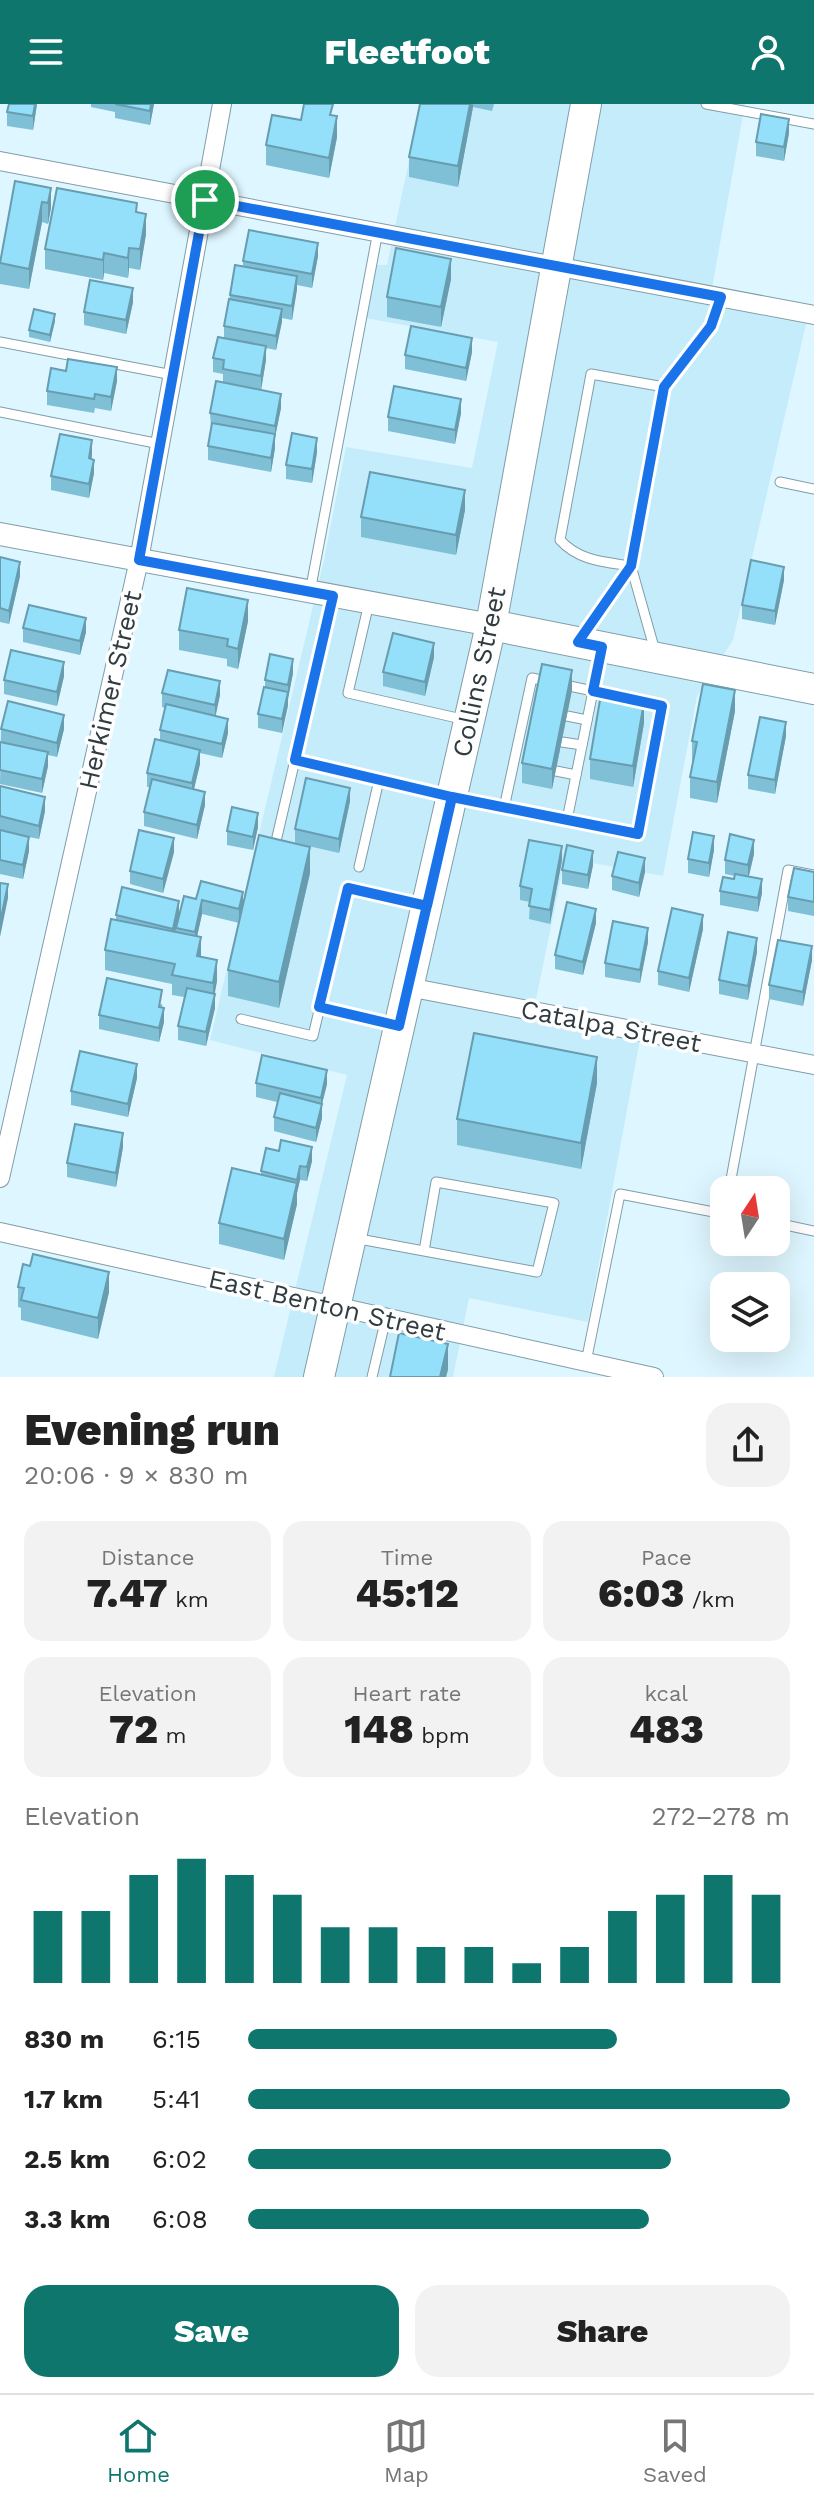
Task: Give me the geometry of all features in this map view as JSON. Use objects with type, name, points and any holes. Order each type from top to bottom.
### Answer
[{"type":"main road","name":"Collins Street","points":[[319,1377],[491,625],[586,104]]},
{"type":"main road","points":[[491,625],[814,689]]},
{"type":"street","name":"Herkimer Street","points":[[0,1178],[139,560],[222,104]]},
{"type":"street","points":[[0,161],[814,315]]},
{"type":"street","points":[[0,534],[491,625]]},
{"type":"street","name":"Catalpa Street","points":[[408,987],[814,1065]]},
{"type":"street","name":"East Benton Street","points":[[0,1232],[643,1376]]},
{"type":"lane","points":[[706,104],[814,124]]},
{"type":"lane","points":[[310,592],[378,231]]},
{"type":"lane","points":[[567,820],[593,691],[590,645],[631,566],[664,387],[711,326],[721,297]]},
{"type":"lane","points":[[0,342],[173,375]]},
{"type":"lane","points":[[631,566],[586,558],[569,550],[560,540],[591,374],[664,387]]},
{"type":"lane","points":[[0,412],[160,444]]},
{"type":"lane","points":[[780,482],[814,489]]},
{"type":"lane","points":[[631,566],[657,658]]},
{"type":"lane","points":[[277,837],[333,596]]},
{"type":"lane","points":[[369,603],[348,693],[469,720]]},
{"type":"lane","points":[[295,760],[452,797],[504,808],[638,834],[662,706],[532,678],[504,808]]},
{"type":"lane","points":[[525,707],[537,710]]},
{"type":"lane","points":[[567,716],[587,720]]},
{"type":"lane","points":[[520,733],[532,736]]},
{"type":"lane","points":[[562,742],[582,745]]},
{"type":"lane","points":[[514,762],[526,765]]},
{"type":"lane","points":[[556,771],[576,775]]},
{"type":"lane","points":[[359,867],[379,780]]},
{"type":"lane","points":[[731,1176],[788,870],[814,875]]},
{"type":"lane","points":[[241,1019],[313,1036],[348,888],[427,906]]},
{"type":"lane","points":[[319,1007],[399,1026]]},
{"type":"lane","points":[[351,1238],[537,1272],[554,1203],[436,1182],[424,1251]]},
{"type":"lane","points":[[586,1362],[620,1194],[710,1211]]},
{"type":"lane","points":[[790,1226],[814,1231]]},
{"type":"lane","points":[[372,1377],[386,1318]]},
{"type":"shaded area","points":[[421,104],[745,104],[709,305],[806,324],[733,640],[697,696],[663,876],[565,858],[534,1009],[642,1028],[588,1322],[469,1298],[453,1377],[274,1377],[347,1075],[210,1040],[324,560],[346,447],[472,468],[498,342],[365,318],[376,265],[387,265]]},
{"type":"building","points":[[9,104],[35,104],[33,116],[7,112]]},
{"type":"building","points":[[115,104],[151,104],[150,111]]},
{"type":"building","points":[[304,104],[333,104],[330,115],[337,116],[329,158],[266,145],[272,115],[301,120]]},
{"type":"building","points":[[420,104],[470,104],[458,166],[409,157]]},
{"type":"building","points":[[761,114],[789,119],[784,147],[756,142]]},
{"type":"building","points":[[15,181],[51,188],[48,203],[42,202],[29,269],[0,263]]},
{"type":"building","points":[[57,188],[137,203],[136,212],[146,214],[140,249],[129,248],[128,258],[104,253],[103,260],[45,249]]},
{"type":"building","points":[[249,230],[318,243],[312,274],[243,261]]},
{"type":"building","points":[[396,248],[451,259],[441,307],[387,297]]},
{"type":"building","points":[[235,265],[297,276],[292,306],[230,295]]},
{"type":"building","points":[[90,280],[133,288],[126,320],[84,312]]},
{"type":"building","points":[[229,299],[282,309],[276,336],[224,326]]},
{"type":"building","points":[[34,309],[55,314],[50,335],[29,330]]},
{"type":"building","points":[[411,326],[472,338],[466,368],[405,355]]},
{"type":"building","points":[[218,337],[266,346],[261,376],[223,369],[224,360],[213,358]]},
{"type":"building","points":[[68,359],[117,367],[111,397],[95,394],[94,399],[47,391],[51,368],[66,371]]},
{"type":"building","points":[[216,381],[281,394],[275,426],[210,413]]},
{"type":"building","points":[[394,386],[461,399],[455,430],[388,417]]},
{"type":"building","points":[[212,423],[275,434],[271,458],[208,446]]},
{"type":"building","points":[[292,433],[317,438],[312,469],[286,465]]},
{"type":"building","points":[[60,434],[92,440],[89,458],[94,460],[89,484],[51,476]]},
{"type":"building","points":[[370,472],[465,490],[456,535],[361,517]]},
{"type":"building","points":[[0,557],[20,562],[9,611],[0,608]]},
{"type":"building","points":[[751,560],[784,567],[775,611],[742,605]]},
{"type":"building","points":[[187,588],[248,600],[238,649],[227,646],[228,639],[179,630]]},
{"type":"building","points":[[29,605],[86,618],[80,641],[23,628]]},
{"type":"building","points":[[393,633],[434,643],[425,682],[383,672]]},
{"type":"building","points":[[11,650],[64,662],[57,692],[4,680]]},
{"type":"building","points":[[270,654],[293,659],[288,685],[265,680]]},
{"type":"building","points":[[542,664],[572,670],[552,769],[522,763]]},
{"type":"building","points":[[168,670],[220,681],[215,705],[162,693]]},
{"type":"building","points":[[703,684],[735,690],[717,782],[690,777],[697,742],[692,741]]},
{"type":"building","points":[[264,687],[288,692],[282,719],[258,714]]},
{"type":"building","points":[[601,694],[644,702],[633,766],[590,759]]},
{"type":"building","points":[[8,701],[64,715],[57,743],[1,729]]},
{"type":"building","points":[[166,704],[228,719],[222,744],[160,730]]},
{"type":"building","points":[[760,717],[786,722],[775,780],[748,775]]},
{"type":"building","points":[[155,739],[200,750],[192,783],[147,773]]},
{"type":"building","points":[[0,742],[48,752],[42,779],[0,770]]},
{"type":"building","points":[[306,778],[350,788],[339,839],[295,829]]},
{"type":"building","points":[[152,779],[205,792],[197,825],[144,812]]},
{"type":"building","points":[[0,786],[45,797],[39,826],[0,816]]},
{"type":"building","points":[[232,807],[258,813],[253,837],[227,831]]},
{"type":"building","points":[[0,830],[29,837],[23,865],[0,860]]},
{"type":"building","points":[[139,830],[174,838],[163,879],[130,871]]},
{"type":"building","points":[[693,832],[714,836],[709,863],[688,859]]},
{"type":"building","points":[[730,834],[754,840],[748,865],[725,860]]},
{"type":"building","points":[[259,835],[310,847],[279,982],[228,970]]},
{"type":"building","points":[[529,840],[562,846],[550,910],[529,906],[532,889],[520,886]]},
{"type":"building","points":[[567,845],[593,851],[588,875],[562,870]]},
{"type":"building","points":[[618,852],[645,858],[639,883],[612,876]]},
{"type":"building","points":[[794,868],[814,872],[814,902],[788,897]]},
{"type":"building","points":[[735,874],[762,879],[758,898],[720,891],[723,877],[734,879]]},
{"type":"building","points":[[201,881],[243,892],[239,909],[202,900],[195,932],[176,928],[184,896],[196,899]]},
{"type":"building","points":[[0,883],[8,884],[0,923]]},
{"type":"building","points":[[122,887],[179,901],[173,929],[116,915]]},
{"type":"building","points":[[567,902],[596,909],[583,962],[555,955]]},
{"type":"building","points":[[672,908],[703,915],[689,978],[658,971]]},
{"type":"building","points":[[111,919],[201,937],[197,956],[217,960],[213,983],[172,975],[175,964],[105,950]]},
{"type":"building","points":[[613,921],[648,928],[640,970],[605,963]]},
{"type":"building","points":[[728,932],[757,938],[748,986],[719,980]]},
{"type":"building","points":[[778,940],[812,946],[803,992],[769,985]]},
{"type":"building","points":[[107,978],[162,990],[159,1007],[164,1008],[159,1028],[99,1015]]},
{"type":"building","points":[[187,988],[215,994],[206,1032],[178,1026]]},
{"type":"building","points":[[474,1033],[597,1057],[581,1143],[457,1119]]},
{"type":"building","points":[[80,1051],[137,1064],[128,1104],[71,1091]]},
{"type":"building","points":[[262,1055],[327,1070],[321,1098],[256,1083]]},
{"type":"building","points":[[280,1093],[322,1104],[316,1128],[274,1117]]},
{"type":"building","points":[[75,1124],[123,1133],[116,1173],[67,1163]]},
{"type":"building","points":[[281,1140],[312,1147],[307,1167],[300,1166],[297,1180],[261,1171],[266,1148],[279,1151]]},
{"type":"building","points":[[232,1168],[297,1183],[284,1239],[219,1223]]},
{"type":"building","points":[[33,1254],[109,1272],[98,1318],[21,1300],[24,1288],[18,1287],[23,1264],[30,1266]]},
{"type":"building","points":[[399,1333],[448,1344],[440,1377],[390,1377]]},
{"type":"route","points":[[205,200],[139,560],[333,596],[295,760],[452,797],[427,906],[348,888],[319,1007],[399,1026],[408,987],[452,797],[638,834],[662,706],[593,691],[602,647],[578,642],[631,566],[664,387],[711,326],[721,297],[205,200]]}]
